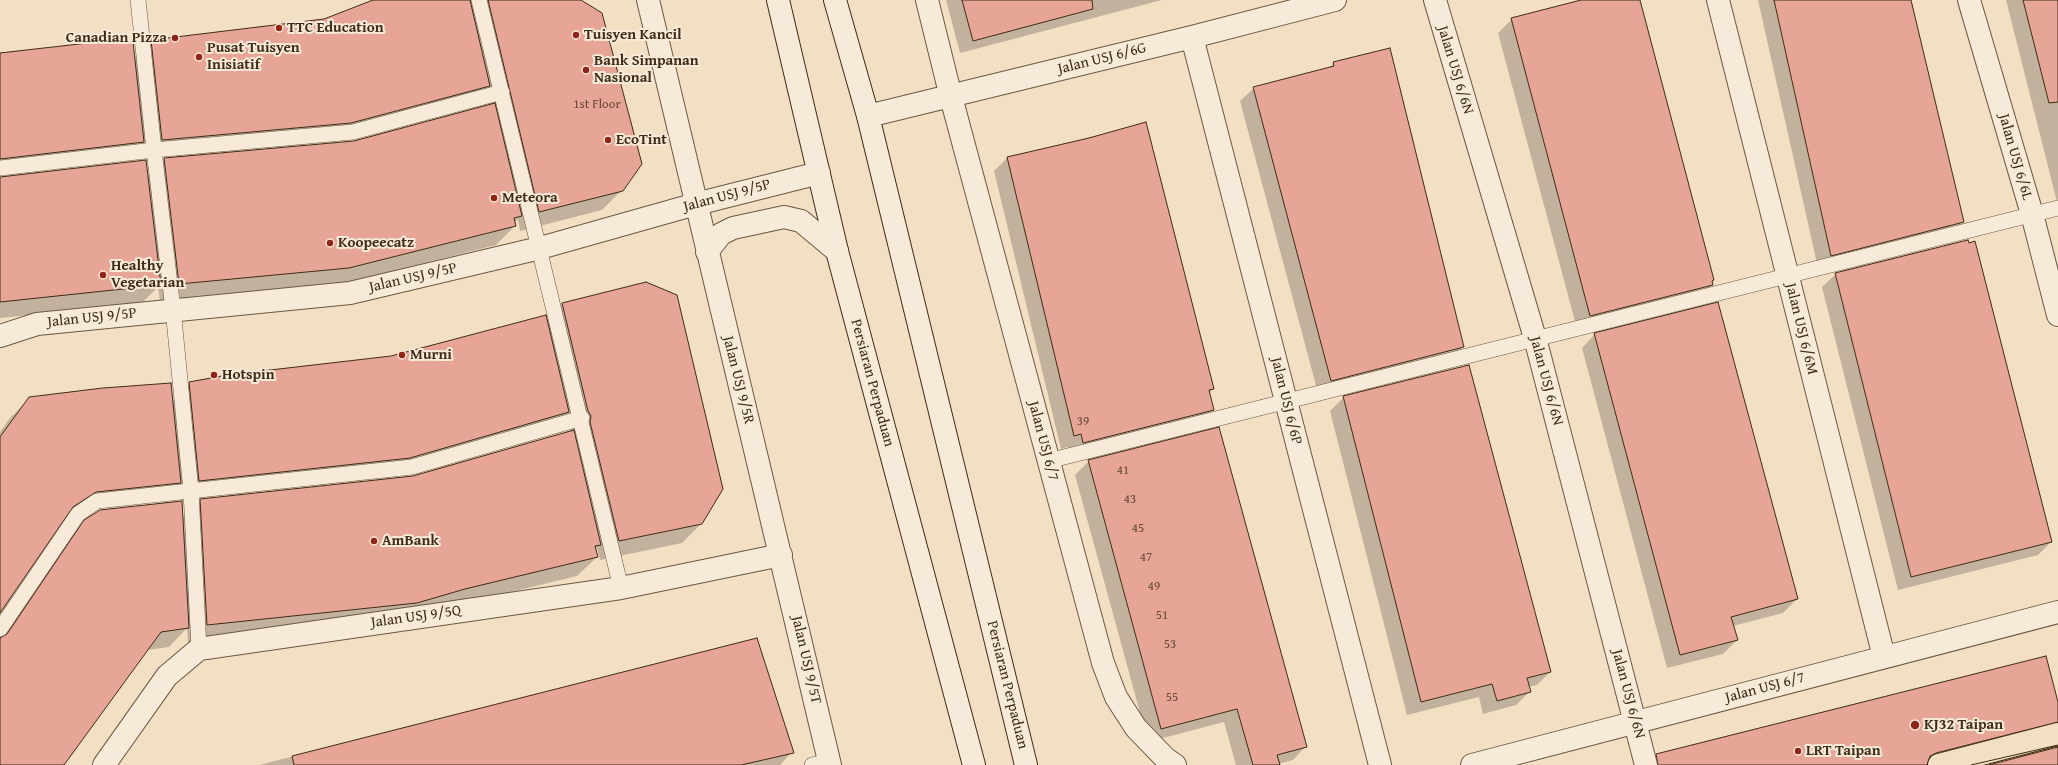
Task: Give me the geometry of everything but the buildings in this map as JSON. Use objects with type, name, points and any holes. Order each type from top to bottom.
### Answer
[{"type":"main road","points":[[1938,765],[2058,734]]},
{"type":"street","name":"Jalan USJ 9/5R","points":[[648,0],[707,252],[781,556]]},
{"type":"street","name":"Persiaran Perpaduan","points":[[778,0],[837,251],[974,765]]},
{"type":"street","name":"Persiaran Perpaduan","points":[[836,0],[868,116],[1026,765]]},
{"type":"street","name":"Jalan USJ 6/7","points":[[927,0],[951,97],[1103,662],[1116,697],[1136,728],[1165,758],[1175,765]]},
{"type":"street","name":"Jalan USJ 6/6G","points":[[868,116],[951,97],[1335,0]]},
{"type":"street","name":"Jalan USJ 6/6N","points":[[1435,0],[1535,338],[1646,765]]},
{"type":"street","name":"Jalan USJ 6/6M","points":[[1718,0],[1884,657]]},
{"type":"street","name":"Jalan USJ 6/6L","points":[[1969,0],[2032,214],[2058,315]]},
{"type":"street","name":"Jalan USJ 6/6P","points":[[1192,37],[1380,765]]},
{"type":"street","name":"Jalan USJ 9/5P","points":[[0,336],[37,324],[173,309],[350,293],[540,248],[696,204],[818,173]]},
{"type":"street","points":[[707,252],[721,234],[733,228],[784,217],[801,221],[837,251]]},
{"type":"street","name":"Jalan USJ 9/5Q","points":[[199,648],[621,588],[781,556]]},
{"type":"street","name":"Jalan USJ 9/5T","points":[[781,556],[824,764]]},
{"type":"street","name":"Jalan USJ 6/7","points":[[1472,765],[2058,612]]},
{"type":"street","points":[[104,765],[167,676],[199,648]]},
{"type":"lane","points":[[138,0],[173,309],[191,490],[199,648]]},
{"type":"lane","points":[[479,0],[582,418],[621,588]]},
{"type":"lane","points":[[0,168],[154,150],[352,132],[502,92]]},
{"type":"lane","points":[[1048,461],[2058,208]]},
{"type":"lane","points":[[0,629],[78,514],[98,501],[412,467],[582,418]]},
{"type":"tram line","points":[[1971,765],[2058,745]]},
{"type":"place","name":"TTC Education","points":[[279,28]]},
{"type":"place","name":"Tuisyen Kancil","points":[[576,35]]},
{"type":"place","name":"Canadian Pizza","points":[[175,38]]},
{"type":"place","name":"Pusat Tuisyen Inisiatif","points":[[199,57]]},
{"type":"place","name":"Bank Simpanan Nasional","points":[[586,70]]},
{"type":"place","name":"EcoTint","points":[[608,140]]},
{"type":"place","name":"Meteora","points":[[494,198]]},
{"type":"place","name":"Koopeecatz","points":[[330,243]]},
{"type":"place","name":"Healthy Vegetarian","points":[[103,275]]},
{"type":"place","name":"Murni","points":[[402,355]]},
{"type":"place","name":"Hotspin","points":[[214,375]]},
{"type":"place","name":"AmBank","points":[[374,541]]},
{"type":"place","name":"KJ32 Taipan","points":[[1915,725]]},
{"type":"place","name":"LRT Taipan","points":[[1798,751]]}]
